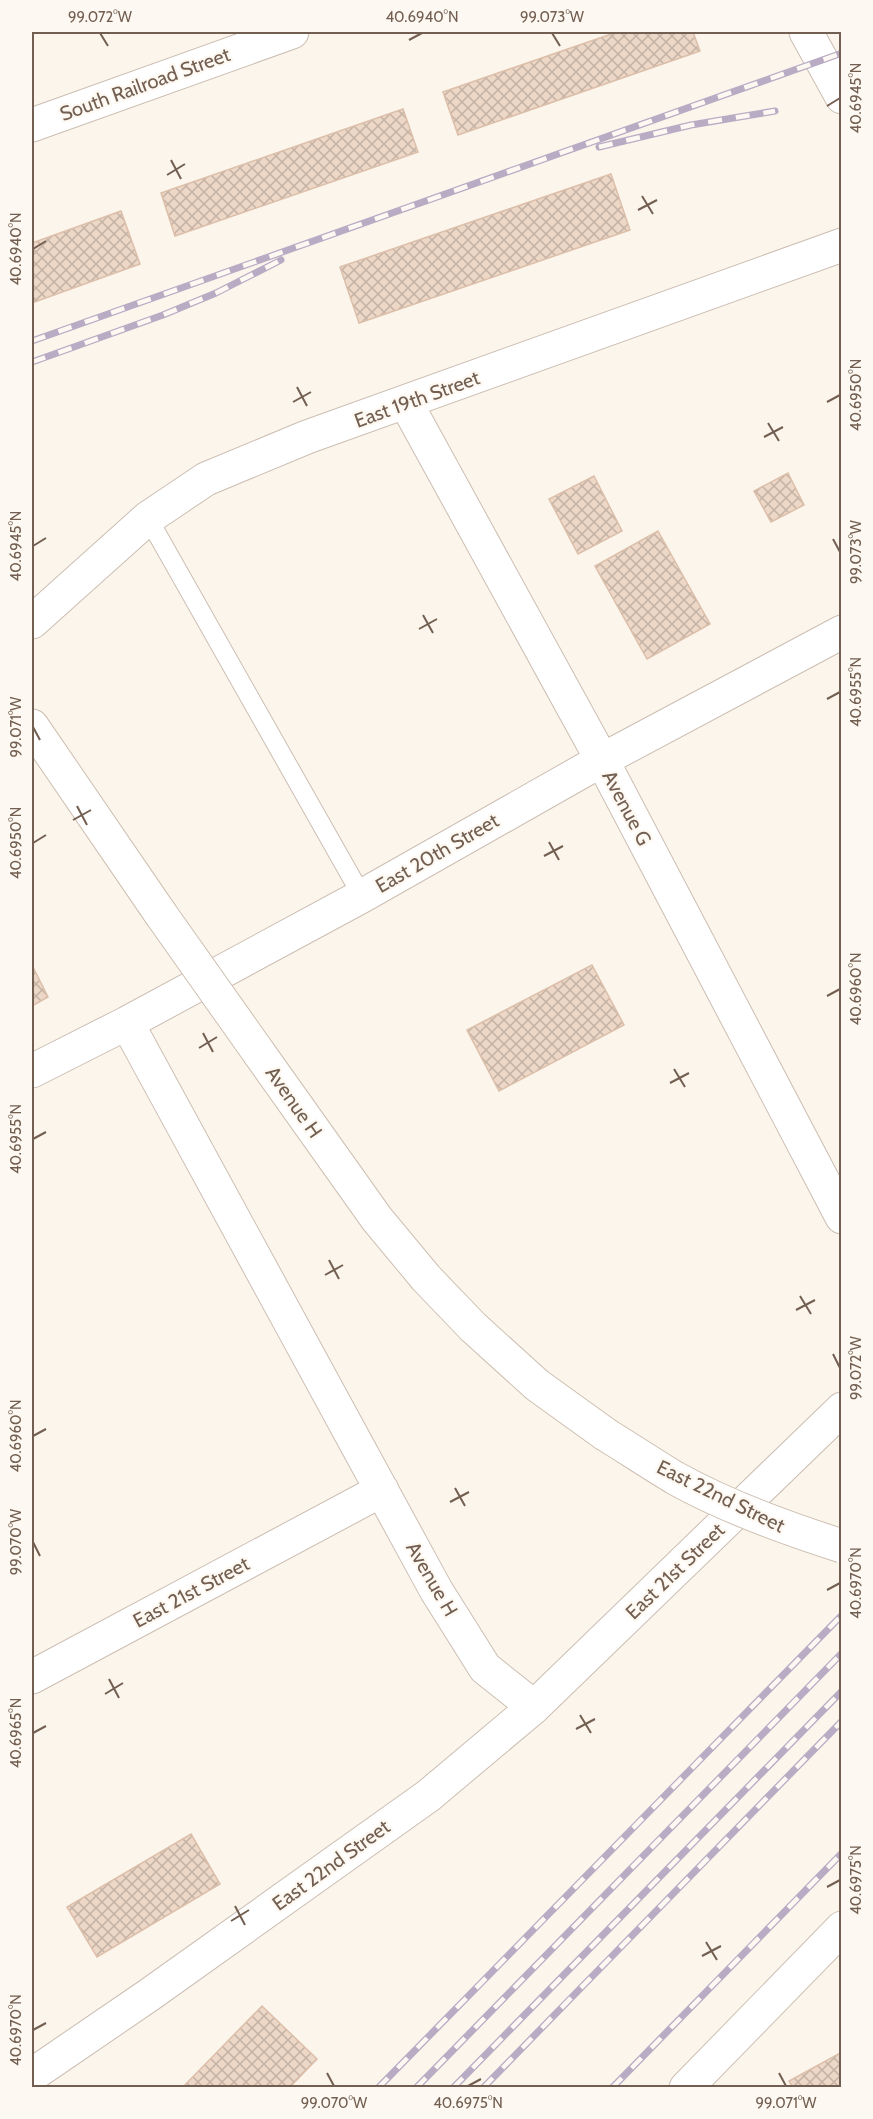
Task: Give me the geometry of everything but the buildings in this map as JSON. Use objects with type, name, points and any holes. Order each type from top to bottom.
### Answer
[{"type":"street","name":"South Railroad Street","points":[[32,125],[220,44],[292,32]]},
{"type":"street","points":[[806,32],[842,97]]},
{"type":"street","name":"East 19th Street","points":[[32,622],[148,518],[206,480],[307,437],[842,245]]},
{"type":"street","name":"Avenue G","points":[[406,403],[602,760],[842,1217]]},
{"type":"street","name":"East 20th Street","points":[[32,1071],[127,1023],[362,896],[602,760],[842,632]]},
{"type":"street","name":"Avenue H","points":[[32,726],[160,913],[377,1219],[426,1278],[473,1327],[537,1385],[605,1434]]},
{"type":"street","name":"Avenue H","points":[[127,1023],[436,1590],[485,1668],[534,1707]]},
{"type":"street","name":"East 21st Street","points":[[534,1707],[842,1409]]},
{"type":"street","name":"East 22nd Street","points":[[605,1434],[676,1479],[779,1525],[842,1546]]},
{"type":"street","name":"East 21st Street","points":[[32,1677],[382,1490]]},
{"type":"street","name":"East 22nd Street","points":[[32,2075],[149,1995],[428,1796],[534,1707]]},
{"type":"street","points":[[699,2082],[842,1928]]},
{"type":"lane","points":[[148,518],[362,896]]},
{"type":"railway","points":[[32,341],[842,53]]},
{"type":"railway","points":[[599,147],[691,125],[775,111]]},
{"type":"railway","points":[[32,362],[163,315],[216,293],[281,260]]},
{"type":"railway","points":[[378,2088],[842,1615]]},
{"type":"railway","points":[[416,2088],[842,1653]]},
{"type":"railway","points":[[453,2088],[842,1691]]},
{"type":"railway","points":[[483,2088],[842,1721]]},
{"type":"railway","points":[[612,2088],[842,1853]]}]
